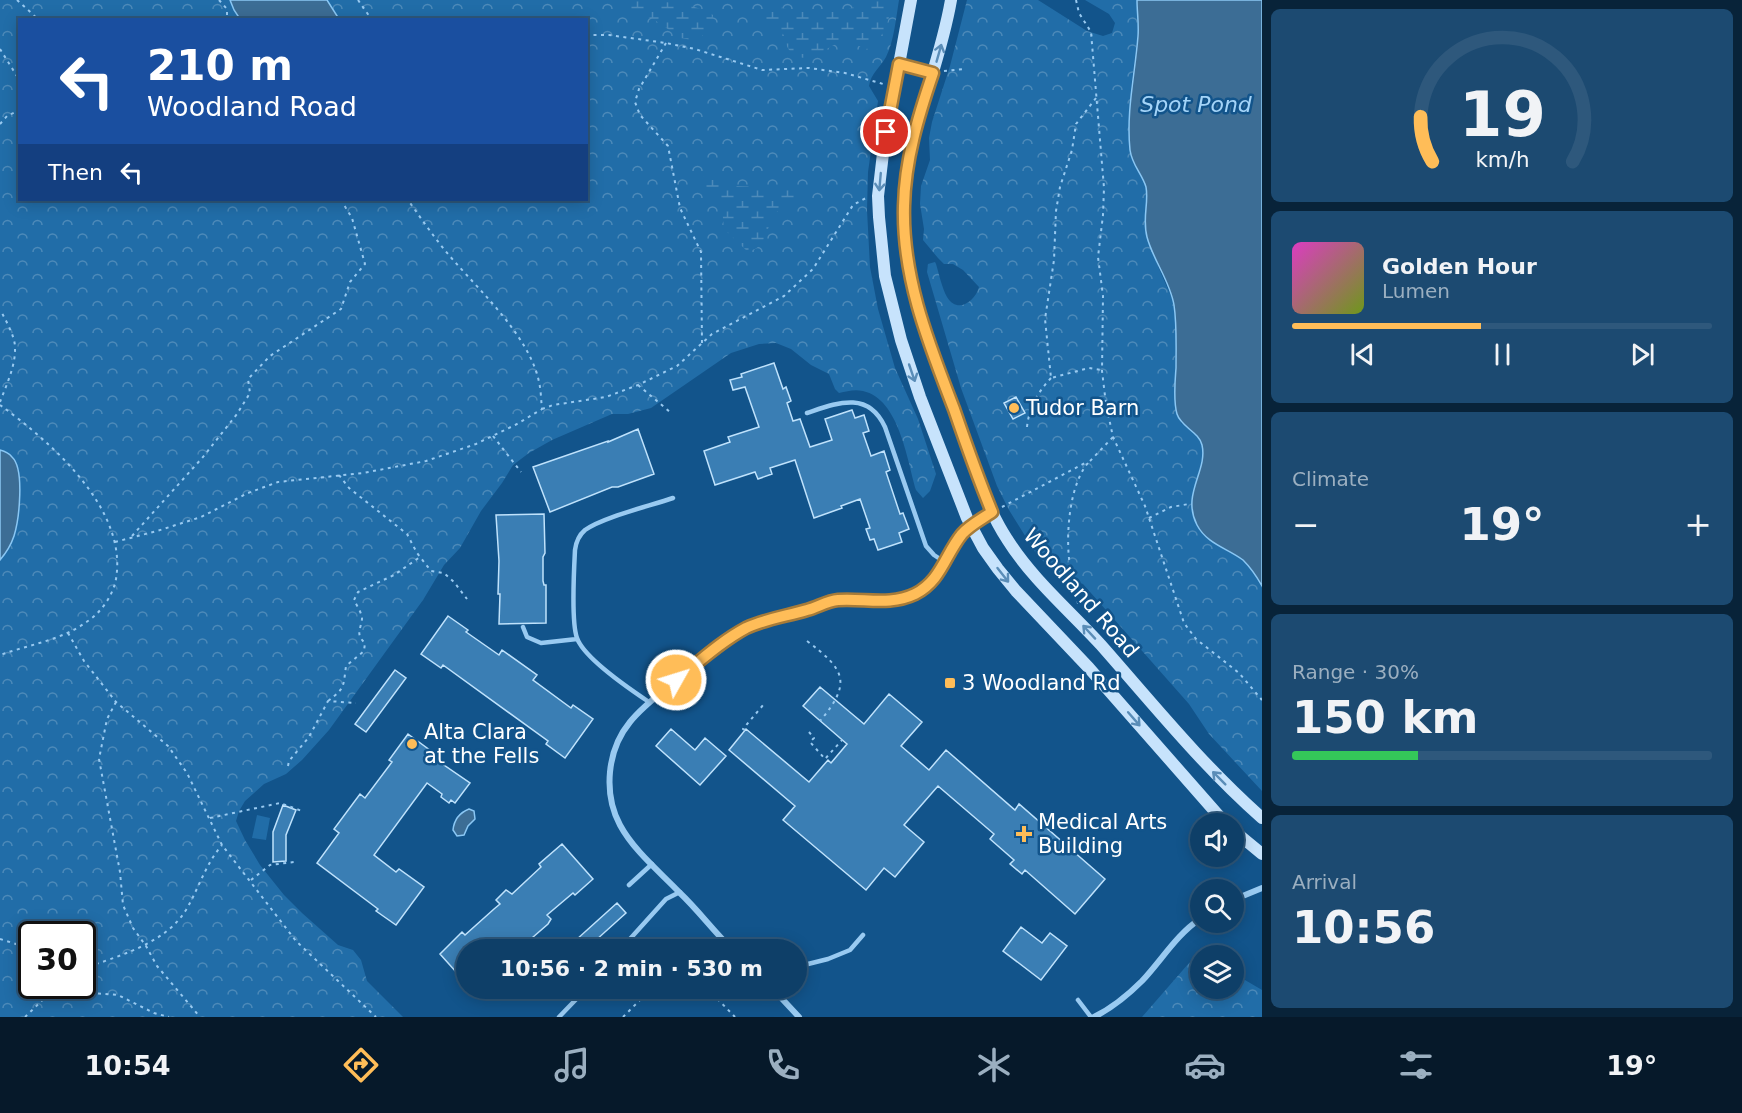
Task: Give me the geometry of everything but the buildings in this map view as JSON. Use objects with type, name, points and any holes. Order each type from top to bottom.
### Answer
[{"type":"main road","name":"Woodland Road","points":[[910,0],[884,145],[878,196],[885,276],[901,339],[920,397],[971,526],[989,557],[1010,585],[1089,668],[1216,813]]},
{"type":"main road","name":"Woodland Road","points":[[951,0],[933,73],[914,132],[907,174],[904,208],[908,262],[918,309],[992,512],[1005,536],[1025,564],[1078,620],[1194,752],[1262,818]]},
{"type":"main road","points":[[899,64],[933,73]]},
{"type":"main road","points":[[1244,839],[1262,854]]},
{"type":"street","points":[[723,939],[633,844],[620,824],[610,797],[609,775],[615,748],[629,723],[649,702],[728,639],[748,627],[784,614],[808,610],[826,602],[838,600],[887,601],[907,597],[927,586],[937,576],[958,541],[971,526]]},
{"type":"street","points":[[1244,895],[1262,888]]},
{"type":"street","points":[[1092,1017],[1111,1008],[1140,982],[1190,929]]},
{"type":"street","points":[[782,999],[799,1017]]},
{"type":"lane","points":[[807,413],[842,402],[851,402],[864,405],[878,415],[885,427],[926,546],[945,562]]},
{"type":"lane","points":[[649,702],[615,678],[577,639],[574,567],[577,539],[585,530],[606,521],[673,498]]},
{"type":"lane","points":[[971,526],[992,512]]},
{"type":"lane","points":[[523,627],[527,637],[541,643],[577,639]]},
{"type":"lane","points":[[629,885],[652,864]]},
{"type":"lane","points":[[630,939],[666,899],[680,892]]},
{"type":"lane","points":[[807,964],[850,950],[862,935]]},
{"type":"lane","points":[[559,1017],[576,999]]},
{"type":"lane","points":[[1078,1000],[1092,1017]]},
{"type":"path","points":[[17,0],[37,18]]},
{"type":"path","points":[[219,0],[227,9],[227,18]]},
{"type":"path","points":[[358,0],[371,18]]},
{"type":"path","points":[[1076,0],[1079,13],[1091,32],[1104,188],[1098,257],[1103,296],[1102,371],[1113,437],[1135,481],[1177,608],[1187,629],[1196,639],[1239,673],[1262,700]]},
{"type":"path","points":[[588,35],[609,35],[666,43],[695,49],[762,70],[809,68],[844,73],[895,87]]},
{"type":"path","points":[[666,43],[639,89],[635,102],[640,114],[668,146],[680,208],[701,252],[702,344]]},
{"type":"path","points":[[0,49],[18,78]]},
{"type":"path","points":[[933,73],[964,69]]},
{"type":"path","points":[[1051,378],[1045,319],[1054,260],[1058,195],[1072,150],[1076,124],[1096,98]]},
{"type":"path","points":[[0,124],[18,111]]},
{"type":"path","points":[[115,542],[201,517],[248,493],[278,482],[339,476],[426,461],[493,436],[553,405],[606,397],[638,385],[677,366],[712,334],[784,296],[813,269],[853,205],[871,195]]},
{"type":"path","points":[[131,537],[155,512],[237,414],[250,393],[248,379],[270,356],[341,309],[350,282],[365,264],[352,218],[342,201]]},
{"type":"path","points":[[409,201],[440,245],[481,289],[516,335],[539,380],[542,409]]},
{"type":"path","points":[[0,655],[68,633],[87,622],[105,604],[114,588],[118,564],[115,542],[105,515],[79,478],[47,442],[0,403],[16,349],[10,328],[2,313]]},
{"type":"path","points":[[1027,427],[1028,416],[1035,398],[1051,378],[1089,368],[1102,371]]},
{"type":"path","points":[[638,385],[670,412]]},
{"type":"path","points":[[493,436],[521,472]]},
{"type":"path","points":[[1078,620],[1076,586],[1069,558],[1068,527],[1080,475],[1085,465],[1113,437]]},
{"type":"path","points":[[992,512],[1091,460]]},
{"type":"path","points":[[339,476],[349,488],[407,534],[430,571],[444,573],[467,599]]},
{"type":"path","points":[[1149,518],[1171,507],[1189,504]]},
{"type":"path","points":[[288,766],[289,761],[309,737],[328,701],[340,694],[344,684],[346,666],[364,651],[364,643],[358,631],[362,616],[354,600],[358,592],[394,575],[420,557]]},
{"type":"path","points":[[68,633],[84,661],[116,702],[168,746],[187,773],[222,845],[296,941],[376,1017]]},
{"type":"path","points":[[807,641],[833,661],[839,670],[841,685],[836,700],[820,721]]},
{"type":"path","points":[[328,701],[356,703]]},
{"type":"path","points":[[116,702],[107,719],[99,759],[119,861],[123,905],[133,928],[158,966],[199,1017]]},
{"type":"path","points":[[745,730],[743,729],[764,704]]},
{"type":"path","points":[[809,732],[814,738],[810,741],[826,760],[842,740]]},
{"type":"path","points":[[210,818],[280,803],[302,811]]},
{"type":"path","points":[[96,964],[146,946],[171,926],[185,912],[210,859],[222,845]]},
{"type":"path","points":[[250,881],[270,866],[294,862]]},
{"type":"path","points":[[0,939],[18,946]]},
{"type":"path","points":[[96,993],[118,995],[154,1013],[169,1017]]},
{"type":"path","points":[[25,1017],[44,999]]},
{"type":"path","points":[[623,1017],[641,999]]},
{"type":"path","points":[[718,999],[735,1017]]},
{"type":"green space","points":[[0,0],[899,0],[889,51],[869,86],[878,101],[868,172],[870,267],[878,309],[895,368],[918,419],[936,474],[930,491],[923,498],[916,490],[900,432],[885,405],[875,396],[863,391],[839,393],[829,374],[811,365],[791,349],[776,343],[759,344],[731,353],[651,408],[628,414],[612,414],[552,440],[513,465],[481,511],[460,548],[444,565],[423,600],[329,730],[286,774],[264,784],[245,801],[236,821],[260,865],[284,895],[338,945],[353,950],[361,960],[367,981],[403,1017],[0,1017],[0,560],[8,549],[20,500],[17,465],[5,452],[0,450]]},
{"type":"green space","points":[[610,0],[664,2],[692,6],[713,15],[712,23],[697,41],[681,38],[653,19]]},
{"type":"green space","points":[[871,0],[892,1],[888,21],[881,36],[867,49],[851,42],[845,42],[811,57],[797,56],[788,49],[780,31],[766,27],[757,17],[767,4],[807,12],[833,12],[858,6]]},
{"type":"green space","points":[[967,0],[1038,0],[1087,31],[1103,36],[1112,33],[1115,23],[1109,14],[1085,0],[1137,0],[1138,33],[1131,87],[1130,140],[1146,187],[1146,202],[1157,264],[1174,303],[1175,386],[1181,423],[1197,436],[1203,449],[1193,498],[1194,519],[1208,535],[1246,562],[1262,586],[1262,791],[1209,734],[1189,704],[1083,584],[1061,576],[1037,555],[997,486],[961,388],[927,272],[928,264],[935,262],[945,293],[956,305],[970,301],[979,287],[963,270],[953,264],[944,264],[923,240],[924,229],[920,204],[921,186],[930,160],[929,138],[932,122],[950,66]]},
{"type":"green space","points":[[707,176],[735,186],[790,188],[799,190],[800,195],[774,215],[762,243],[753,250],[747,251],[724,229],[722,207],[704,191],[699,178]]},
{"type":"green space","points":[[257,815],[270,818],[266,840],[252,838]]},
{"type":"green space","points":[[1189,963],[1190,999],[1244,999],[1244,979],[1262,990],[1262,1017],[1142,1017]]},
{"type":"water","points":[[230,0],[327,0],[338,18],[239,18]]},
{"type":"water","name":"Spot Pond","points":[[1137,0],[1262,0],[1262,586],[1243,560],[1206,537],[1197,525],[1193,514],[1193,493],[1202,464],[1202,445],[1177,414],[1174,305],[1169,287],[1147,237],[1146,187],[1130,150],[1130,107],[1138,32]]},
{"type":"water","points":[[0,450],[9,454],[16,463],[20,495],[14,536],[0,560]]},
{"type":"water","points":[[469,809],[474,811],[475,819],[468,826],[464,835],[457,836],[453,830],[456,820]]},
{"type":"place","name":"Tudor Barn","points":[[1014,408]]},
{"type":"place","name":"3 Woodland Rd","points":[[950,683]]},
{"type":"place","name":"Alta Clara at the Fells","points":[[412,744]]},
{"type":"place","name":"Medical Arts Building","points":[[1024,834]]},
{"type":"route","points":[[676,680],[728,639],[748,627],[784,614],[808,610],[826,602],[838,600],[887,601],[912,595],[927,586],[937,576],[963,533],[992,512],[982,490],[918,309],[908,262],[904,208],[909,154],[933,73],[899,64],[886,132]]}]
